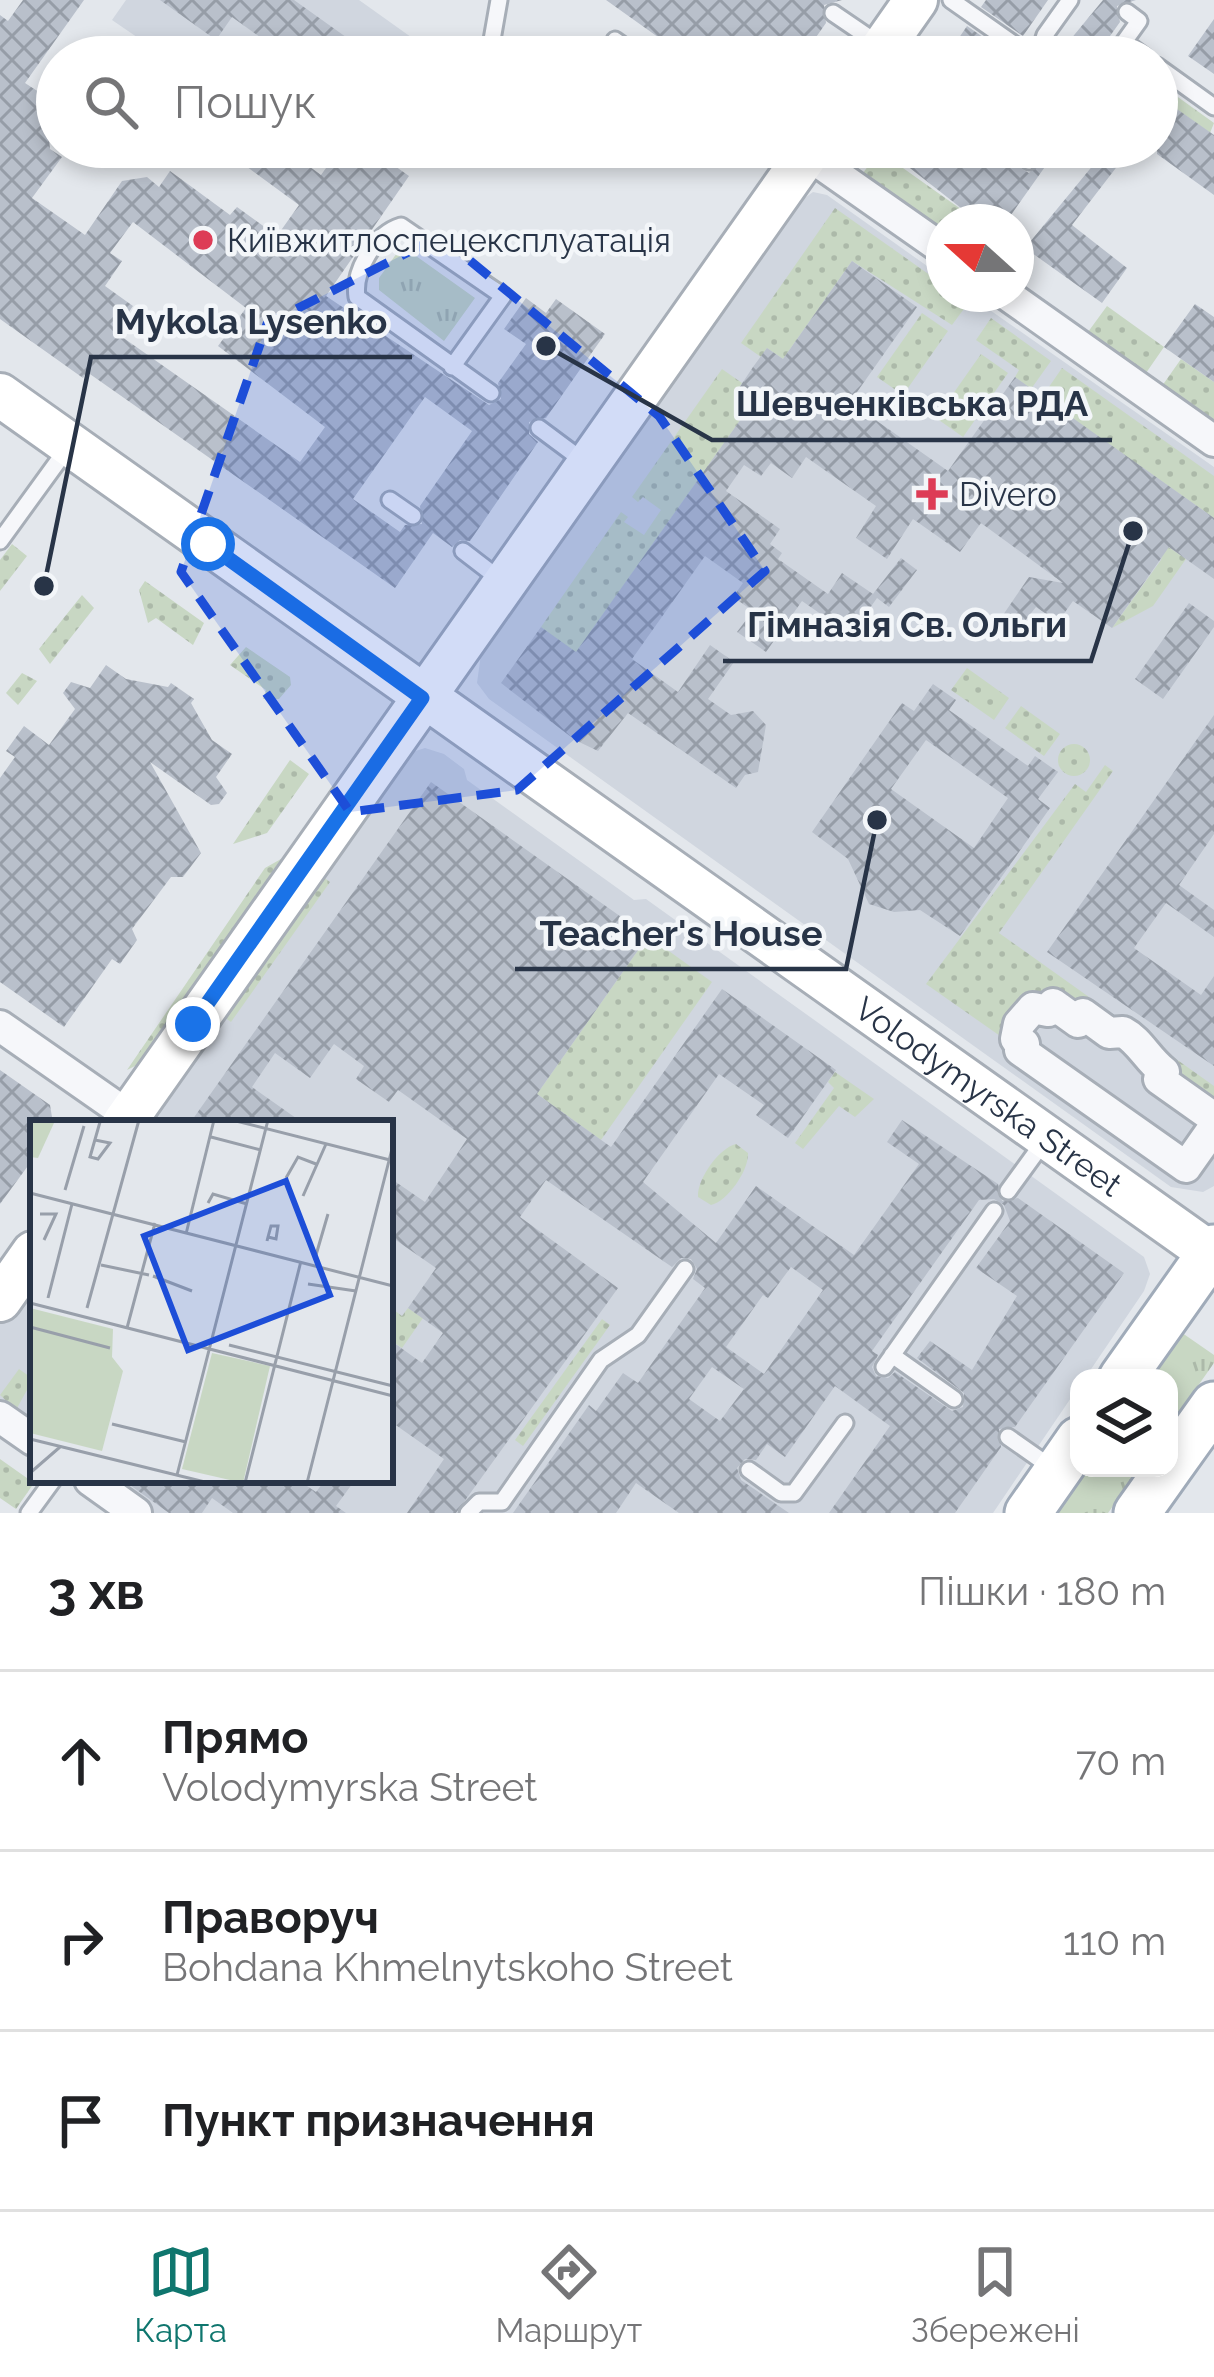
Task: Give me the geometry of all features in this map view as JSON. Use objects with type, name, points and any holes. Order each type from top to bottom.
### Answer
[{"type":"main road","points":[[890,36],[916,0]]},
{"type":"main road","points":[[126,1119],[792,168]]},
{"type":"main road","name":"Volodymyrska Street","points":[[0,395],[422,698],[1213,1252]]},
{"type":"main road","points":[[1128,1369],[1213,1252]]},
{"type":"main road","points":[[0,1300],[30,1256]]},
{"type":"main road","points":[[1178,1455],[1214,1405]]},
{"type":"main road","points":[[1028,1513],[1068,1456]]},
{"type":"main road","points":[[1137,1513],[1163,1477]]},
{"type":"street","points":[[828,168],[926,237]]},
{"type":"street","points":[[1031,312],[1214,441]]},
{"type":"street","points":[[1053,1004],[1078,1022],[1083,1014],[1109,1033],[1124,1032],[1135,1040],[1139,1053],[1164,1072],[1159,1079],[1214,1122],[1186,1167],[1021,1050],[1024,1044],[1016,1039],[1019,1024],[1033,1008],[1048,1011],[1053,1004]]},
{"type":"street","points":[[0,1026],[126,1119]]},
{"type":"street","points":[[0,1417],[30,1438]]},
{"type":"street","points":[[94,1483],[136,1513]]},
{"type":"lane","points":[[493,36],[499,0]]},
{"type":"lane","points":[[951,0],[1004,36]]},
{"type":"lane","points":[[1045,36],[1070,0]]},
{"type":"lane","points":[[833,13],[860,36]]},
{"type":"lane","points":[[1127,13],[1139,21],[1128,36]]},
{"type":"lane","points":[[1178,81],[1214,107]]},
{"type":"lane","points":[[452,367],[503,296],[401,226],[388,230],[360,267],[357,297],[452,367],[491,393]]},
{"type":"lane","points":[[539,428],[588,464]]},
{"type":"lane","points":[[0,541],[70,445]]},
{"type":"lane","points":[[390,500],[413,516]]},
{"type":"lane","points":[[463,551],[504,582]]},
{"type":"lane","points":[[1008,1191],[1046,1138]]},
{"type":"lane","points":[[954,1399],[888,1361],[994,1210]]},
{"type":"lane","points":[[468,1513],[478,1502],[502,1502],[602,1360],[638,1335],[685,1269]]},
{"type":"lane","points":[[748,1470],[782,1493],[794,1493],[844,1423]]},
{"type":"lane","points":[[1008,1437],[1068,1456]]},
{"type":"lane","points":[[29,1513],[50,1483]]},
{"type":"highlighted area","points":[[440,236],[659,416],[765,571],[517,790],[350,812],[181,572],[267,324]]},
{"type":"shaded area","points":[[126,0],[359,0],[410,36],[135,36],[112,20]]},
{"type":"shaded area","points":[[813,192],[827,195],[926,265],[926,312],[993,312],[1214,467],[1214,1186],[1203,1192],[1171,1187],[489,699],[477,683],[481,654],[802,200]]},
{"type":"shaded area","points":[[425,748],[444,754],[464,769],[467,780],[634,900],[646,899],[1144,1257],[1150,1274],[1144,1291],[1091,1369],[1070,1369],[1070,1399],[993,1513],[145,1513],[103,1483],[393,1483],[393,1120],[145,1120],[406,754]]},
{"type":"shaded area","points":[[30,1282],[30,1431],[0,1410],[0,1324]]},
{"type":"green space","points":[[1178,97],[1214,123],[1210,133],[1178,110]]},
{"type":"green space","points":[[867,168],[903,168],[954,204],[926,204],[926,217],[863,173]]},
{"type":"green space","points":[[835,208],[926,272],[926,308],[852,261],[783,359],[767,348],[761,357],[741,343]]},
{"type":"green space","points":[[402,246],[475,298],[444,341],[379,290],[379,278]]},
{"type":"green space","points":[[1107,306],[1164,347],[1146,373],[1088,332]]},
{"type":"green space","points":[[932,312],[962,312],[952,325]]},
{"type":"green space","points":[[922,313],[948,331],[903,395],[877,377]]},
{"type":"green space","points":[[991,318],[1051,361],[1031,389],[1015,377],[1019,370],[976,340]]},
{"type":"green space","points":[[981,354],[1008,373],[963,437],[936,418]]},
{"type":"green space","points":[[1181,359],[1214,382],[1214,422],[1162,386]]},
{"type":"green space","points":[[1062,368],[1214,476],[1214,518],[1042,397]]},
{"type":"green space","points":[[722,369],[742,383],[737,391],[753,402],[575,654],[541,627],[621,512],[628,517],[624,522],[644,535],[661,510],[643,497],[638,502],[632,497]]},
{"type":"green space","points":[[12,544],[27,556],[0,591],[0,560]]},
{"type":"green space","points":[[1164,544],[1186,559],[1153,606],[1112,628],[1161,560]]},
{"type":"green space","points":[[145,581],[204,623],[193,645],[156,618],[148,623],[139,590]]},
{"type":"green space","points":[[82,595],[94,608],[50,664],[39,649]]},
{"type":"green space","points":[[246,647],[290,677],[291,685],[279,699],[263,699],[266,690],[230,665]]},
{"type":"green space","points":[[967,668],[1009,698],[994,720],[951,690]]},
{"type":"green space","points":[[22,673],[37,681],[18,705],[6,693]]},
{"type":"green space","points":[[1021,706],[1060,734],[1044,756],[1005,728]]},
{"type":"green space","points":[[1074,744],[1085,749],[1090,760],[1085,771],[1074,776],[1063,771],[1058,760],[1063,749]]},
{"type":"green space","points":[[290,760],[309,774],[267,833],[233,844]]},
{"type":"green space","points":[[1105,765],[1113,771],[999,933],[1214,1086],[1214,1118],[1139,1053],[1040,1006],[1020,1050],[926,984],[1075,784],[1086,792]]},
{"type":"green space","points":[[281,859],[143,1062],[127,1070],[265,868]]},
{"type":"green space","points":[[319,874],[330,882],[231,1022],[220,1014]]},
{"type":"green space","points":[[648,936],[712,982],[601,1140],[537,1094]]},
{"type":"green space","points":[[835,1072],[874,1099],[855,1117],[839,1106],[803,1149],[795,1143],[834,1088],[828,1082]]},
{"type":"green space","points":[[736,1144],[748,1153],[745,1168],[730,1191],[711,1205],[698,1197],[701,1182],[716,1158]]},
{"type":"green space","points":[[408,1308],[423,1318],[402,1348],[393,1342],[393,1309],[402,1316]]},
{"type":"green space","points":[[602,1319],[610,1325],[523,1446],[515,1440]]},
{"type":"green space","points":[[1175,1328],[1214,1355],[1214,1363],[1178,1414],[1178,1369],[1146,1369]]},
{"type":"green space","points":[[19,1369],[30,1377],[16,1410],[0,1395]]},
{"type":"green space","points":[[0,1459],[34,1483],[16,1509],[0,1498]]},
{"type":"green space","points":[[1072,1477],[1134,1477],[1108,1513],[1045,1513]]},
{"type":"building","points":[[23,0],[84,0],[58,36],[36,36],[36,68],[25,83],[36,90],[36,168],[54,168],[32,198],[85,235],[122,181],[147,177],[159,187],[170,171],[230,215],[237,207],[277,236],[299,205],[249,168],[312,168],[321,175],[326,168],[398,168],[409,176],[326,296],[489,405],[501,399],[498,383],[526,344],[504,329],[526,298],[546,313],[556,299],[605,334],[546,418],[529,422],[529,434],[538,442],[470,541],[460,540],[452,547],[433,533],[395,588],[87,372],[83,378],[0,319],[0,15],[8,21]],"holes":[[[133,222],[246,308],[218,346],[325,427],[300,462],[115,332],[133,306],[105,286],[122,261],[110,253]],[[425,397],[472,431],[420,506],[422,524],[405,525],[400,532],[353,499]]]},
{"type":"building","points":[[160,0],[294,0],[345,36],[259,36],[232,17],[219,36],[210,36]]},
{"type":"building","points":[[606,0],[842,0],[824,5],[826,23],[817,36],[657,36]]},
{"type":"building","points":[[986,0],[1048,0],[1023,36],[981,7]]},
{"type":"building","points":[[1103,0],[1136,0],[1117,6],[1120,22],[1110,36],[1073,36]]},
{"type":"building","points":[[1214,19],[1214,74],[1188,56]]},
{"type":"building","points":[[967,26],[981,36],[960,36]]},
{"type":"building","points":[[1178,110],[1214,135],[1214,195],[1176,168]]},
{"type":"building","points":[[910,168],[1021,168],[1029,173],[1044,168],[1019,204],[956,204]]},
{"type":"building","points":[[1091,168],[1116,168],[1072,225],[1127,268],[1102,303],[1034,254],[1034,237]]},
{"type":"building","points":[[852,261],[917,307],[850,402],[948,471],[1015,377],[1214,518],[1214,579],[1169,547],[1112,628],[1073,601],[1058,622],[1036,607],[1020,627],[1003,615],[1029,577],[1063,583],[981,523],[960,552],[913,519],[887,559],[856,538],[876,506],[806,457],[792,478],[771,463],[761,476],[744,465],[726,491],[780,529],[770,544],[782,553],[778,559],[828,594],[842,573],[873,594],[901,558],[917,570],[889,607],[877,598],[851,635],[802,601],[766,652],[737,632],[753,611],[733,597],[743,583],[705,556],[632,659],[678,692],[710,645],[734,662],[708,699],[731,715],[753,711],[766,725],[758,772],[745,775],[736,788],[628,713],[598,751],[575,740],[501,683],[541,627],[576,652],[753,402],[737,391],[753,367],[767,348],[783,359]]},
{"type":"building","points":[[1195,304],[1214,317],[1214,382],[1164,347]]},
{"type":"building","points":[[1189,603],[1214,621],[1214,627],[1163,699],[1135,679]]},
{"type":"building","points":[[106,665],[126,679],[168,687],[171,683],[194,699],[191,703],[212,740],[232,754],[216,777],[227,793],[219,804],[211,805],[150,762],[201,853],[183,877],[171,877],[132,929],[137,940],[120,964],[112,959],[64,1027],[0,982],[0,778],[15,757],[6,751],[24,726],[49,745],[75,709],[63,693],[71,682],[90,688]]},
{"type":"building","points":[[933,684],[956,700],[949,710],[1028,766],[1035,756],[1058,772],[1038,799],[1050,808],[960,936],[920,910],[894,912],[869,904],[848,859],[812,832],[902,703],[914,711]],"holes":[[[926,740],[1008,798],[974,848],[891,789]]]},
{"type":"building","points":[[1214,715],[1214,834],[1179,885],[1214,910],[1214,937],[1166,903],[1134,948],[1201,995],[1214,976],[1214,1066],[1047,952]]},
{"type":"building","points":[[431,782],[648,936],[537,1094],[611,1147],[722,989],[836,1070],[788,1138],[756,1115],[764,1105],[719,1074],[643,1182],[716,1243],[756,1186],[854,1255],[919,1164],[887,1142],[902,1120],[998,1184],[1002,1201],[1018,1198],[1124,1273],[1015,1427],[999,1429],[1001,1447],[955,1513],[829,1513],[890,1426],[835,1386],[785,1457],[767,1444],[756,1460],[745,1459],[737,1468],[741,1480],[789,1513],[679,1513],[636,1483],[616,1513],[513,1513],[589,1405],[596,1411],[623,1373],[638,1383],[705,1288],[693,1279],[697,1269],[691,1259],[681,1258],[672,1267],[546,1180],[520,1217],[618,1288],[456,1513],[407,1513],[444,1459],[393,1423],[393,1342],[422,1363],[443,1333],[408,1308],[436,1268],[393,1238],[393,1180],[425,1202],[467,1139],[398,1090],[389,1102],[356,1079],[364,1066],[334,1044],[310,1078],[275,1053],[252,1087],[299,1120],[192,1120]],"holes":[[[994,1199],[1004,1205],[1010,1221],[976,1268],[1017,1296],[972,1370],[930,1341],[917,1358],[964,1393],[963,1407],[952,1411],[895,1372],[888,1378],[876,1376],[872,1367],[878,1355],[872,1351],[979,1200]],[[791,1267],[823,1290],[764,1374],[726,1347],[763,1295],[768,1298]],[[712,1367],[744,1389],[720,1421],[689,1399]]]},
{"type":"building","points":[[0,1070],[50,1105],[52,1120],[30,1120],[30,1163],[0,1204]]},
{"type":"building","points":[[127,1483],[302,1483],[316,1492],[323,1483],[353,1483],[336,1506],[346,1513],[233,1513],[212,1498],[202,1513],[169,1513]]},
{"type":"place","name":"Київжитлоспецексплуатація","points":[[203,240]]},
{"type":"place","name":"Шевченківська РДА","points":[[546,346]]},
{"type":"place","name":"Divero","points":[[932,494]]},
{"type":"place","name":"Гімназія Св. Ольги","points":[[1133,531]]},
{"type":"place","name":"Mykola Lysenko","points":[[44,586]]},
{"type":"place","name":"Teacher's House","points":[[877,820]]},
{"type":"route","points":[[193,1024],[422,698],[208,544]]}]
